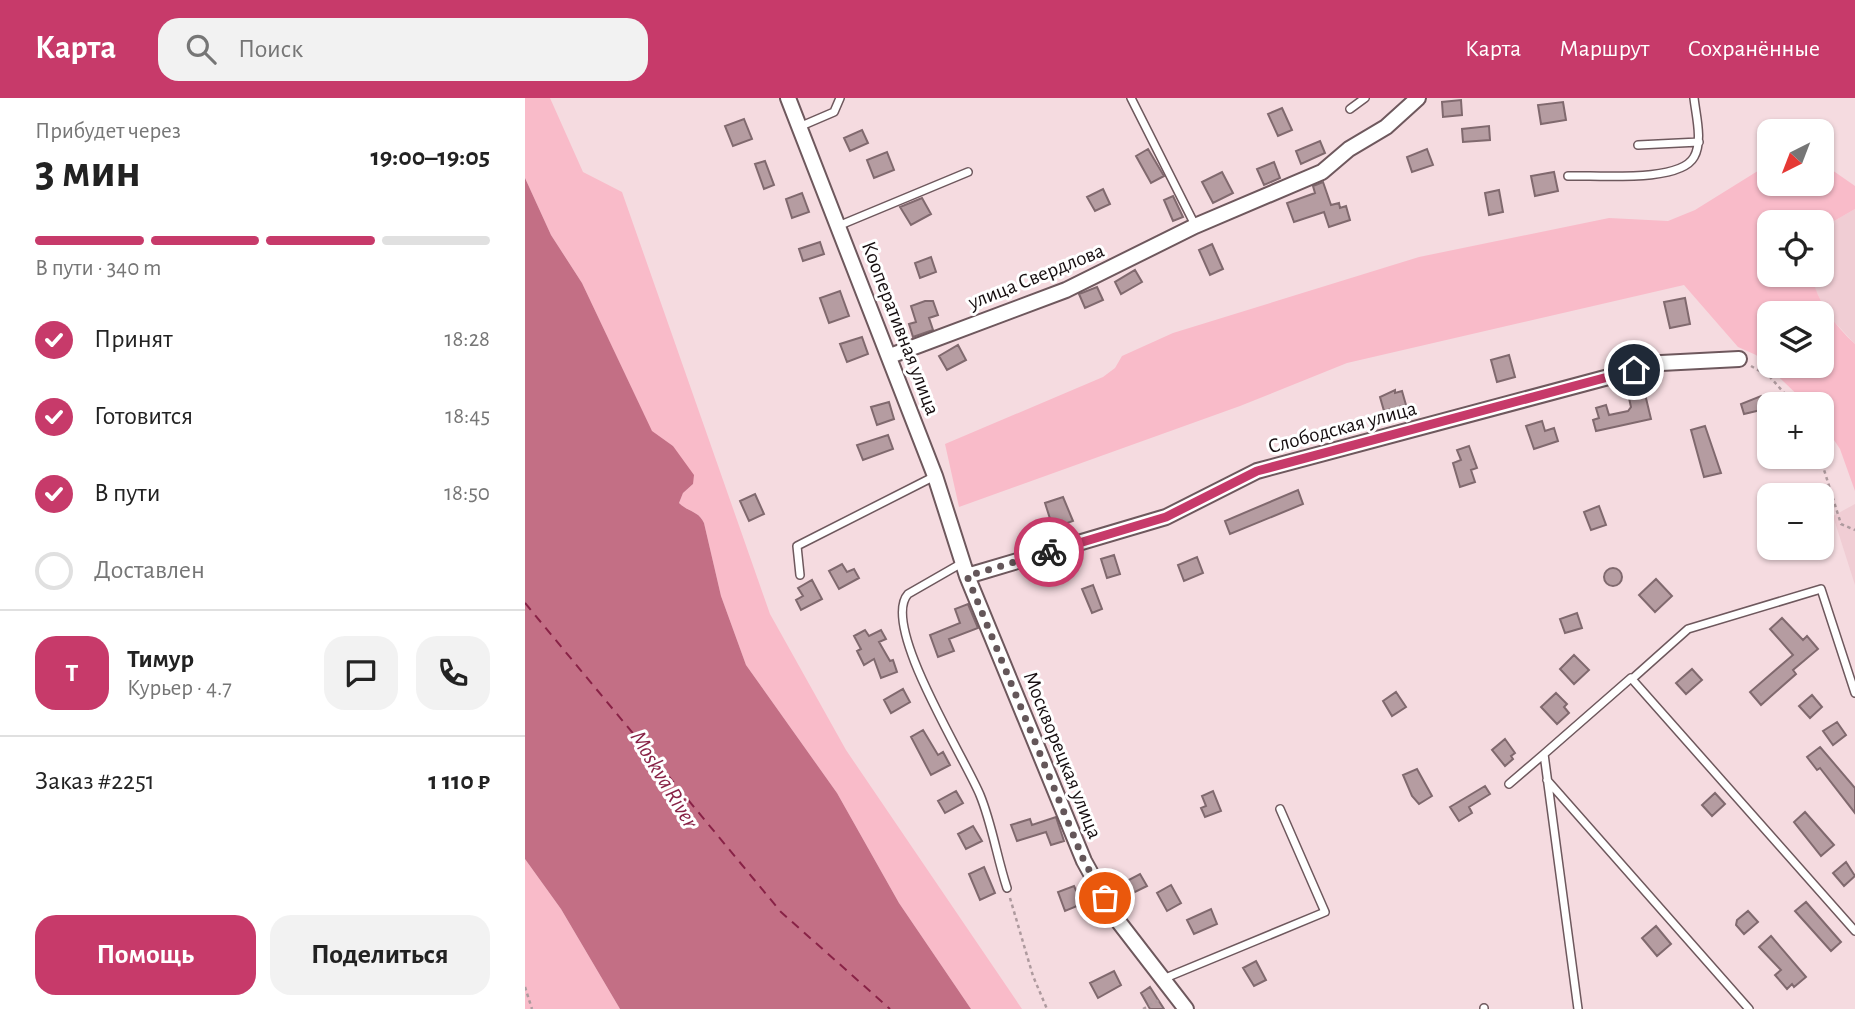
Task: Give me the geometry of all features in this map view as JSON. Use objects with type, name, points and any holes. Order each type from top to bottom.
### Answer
[{"type":"street","name":"Кооперативная улица","points":[[788,98],[890,356],[935,476],[965,569]]},
{"type":"street","name":"улица Свердлова","points":[[890,356],[1066,290],[1195,226],[1322,172],[1349,149],[1386,127],[1418,98]]},
{"type":"street","name":"Слободская улица","points":[[965,569],[1166,517],[1257,471],[1661,363],[1739,359]]},
{"type":"street","name":"Москворецкая улица","points":[[965,569],[1084,861],[1115,917],[1187,1009]]},
{"type":"lane","points":[[799,127],[834,112],[840,98]]},
{"type":"lane","points":[[1131,98],[1195,226]]},
{"type":"lane","points":[[1350,109],[1365,98]]},
{"type":"lane","points":[[1568,176],[1661,174],[1682,170],[1694,158],[1699,142],[1693,98]]},
{"type":"lane","points":[[1638,145],[1699,142]]},
{"type":"lane","points":[[838,226],[968,172]]},
{"type":"lane","points":[[800,575],[797,546],[935,476]]},
{"type":"lane","points":[[965,569],[908,594],[901,601],[900,621],[923,681],[981,796],[1007,888]]},
{"type":"lane","points":[[1509,784],[1688,629],[1821,589],[1855,693]]},
{"type":"lane","points":[[1632,679],[1855,931]]},
{"type":"lane","points":[[1544,754],[1578,1009]]},
{"type":"lane","points":[[1547,780],[1749,1009]]},
{"type":"lane","points":[[1162,980],[1325,912],[1280,809]]},
{"type":"path","points":[[1739,359],[1770,377],[1783,392]]},
{"type":"path","points":[[1823,469],[1842,524],[1855,530]]},
{"type":"path","points":[[1007,888],[1029,965],[1047,1009]]},
{"type":"path","points":[[525,987],[532,1009]]},
{"type":"path","points":[[1143,1009],[1173,992]]},
{"type":"shaded area","points":[[525,98],[550,98],[583,172],[622,192],[770,614],[846,750],[1022,1009],[971,1009],[899,903],[837,793],[746,665],[721,596],[704,523],[699,516],[679,503],[683,493],[693,484],[673,446],[652,432],[582,283],[551,235],[525,178]]},
{"type":"shaded area","points":[[1757,171],[1757,196],[1834,196],[1834,171],[1855,186],[1855,209],[1834,221],[1834,210],[1757,210],[1757,287],[1815,287],[1822,301],[1757,301],[1757,356],[1738,347],[1684,285],[1347,363],[1240,406],[959,507],[945,444],[1103,377],[1115,368],[1122,356],[1173,333],[1419,257],[1609,218],[1668,221],[1695,210]]},
{"type":"shaded area","points":[[1855,209],[1855,344],[1834,321],[1834,301],[1821,301],[1814,287],[1834,287],[1834,221]]},
{"type":"shaded area","points":[[1834,320],[1855,344],[1855,491],[1840,449],[1834,440],[1834,392],[1795,392],[1780,378],[1834,378]]},
{"type":"shaded area","points":[[1855,504],[1855,585],[1834,519],[1834,515]]},
{"type":"shaded area","points":[[525,859],[561,909],[620,1009],[525,1009]]},
{"type":"water","name":"Moskva River","points":[[525,178],[551,235],[582,283],[652,431],[673,446],[694,475],[693,484],[683,493],[679,503],[699,516],[704,523],[721,596],[746,665],[837,793],[899,903],[971,1009],[620,1009],[561,909],[525,859]]},
{"type":"building","points":[[1461,100],[1462,115],[1443,117],[1442,102]]},
{"type":"building","points":[[1563,102],[1566,120],[1541,124],[1538,105]]},
{"type":"building","points":[[1282,108],[1292,130],[1278,136],[1268,114]]},
{"type":"building","points":[[744,119],[752,139],[733,146],[725,126]]},
{"type":"building","points":[[1489,126],[1490,140],[1463,142],[1462,129]]},
{"type":"building","points":[[862,130],[868,143],[850,151],[844,138]]},
{"type":"building","points":[[1320,141],[1325,153],[1301,164],[1296,151]]},
{"type":"building","points":[[1148,149],[1164,176],[1151,183],[1136,156]]},
{"type":"building","points":[[1427,149],[1433,165],[1412,172],[1407,157]]},
{"type":"building","points":[[887,152],[894,170],[874,178],[867,160]]},
{"type":"building","points":[[765,161],[774,185],[764,189],[755,164]]},
{"type":"building","points":[[1274,162],[1280,178],[1264,185],[1257,169]]},
{"type":"building","points":[[1222,172],[1233,193],[1213,203],[1202,182]]},
{"type":"building","points":[[1554,172],[1558,191],[1535,196],[1531,176]]},
{"type":"building","points":[[1323,182],[1331,205],[1339,203],[1340,208],[1346,206],[1350,220],[1329,227],[1324,212],[1294,222],[1287,203],[1315,193],[1313,186]]},
{"type":"building","points":[[1103,189],[1110,204],[1095,211],[1087,197]]},
{"type":"building","points":[[1499,190],[1503,212],[1489,215],[1485,193]]},
{"type":"building","points":[[802,193],[809,212],[792,218],[786,199]]},
{"type":"building","points":[[1173,196],[1183,217],[1173,221],[1164,200]]},
{"type":"building","points":[[922,198],[931,214],[911,225],[900,207]]},
{"type":"building","points":[[820,242],[824,254],[803,261],[799,249]]},
{"type":"building","points":[[1212,244],[1223,269],[1210,275],[1199,250]]},
{"type":"building","points":[[931,257],[936,272],[920,278],[915,263]]},
{"type":"building","points":[[1135,270],[1142,282],[1121,294],[1115,282]]},
{"type":"building","points":[[1097,287],[1103,300],[1085,308],[1079,294]]},
{"type":"building","points":[[840,291],[849,316],[829,323],[820,298]]},
{"type":"building","points":[[1685,298],[1690,324],[1670,328],[1664,302]]},
{"type":"building","points":[[933,301],[938,315],[929,318],[933,330],[913,337],[909,324],[916,322],[911,306]]},
{"type":"building","points":[[862,337],[868,354],[847,362],[840,344]]},
{"type":"building","points":[[958,345],[966,360],[947,370],[939,356]]},
{"type":"building","points":[[1509,355],[1515,377],[1497,382],[1491,360]]},
{"type":"building","points":[[1395,390],[1395,393],[1402,391],[1406,405],[1384,411],[1380,397]]},
{"type":"building","points":[[1645,394],[1651,419],[1596,431],[1593,420],[1599,418],[1596,408],[1606,405],[1609,415],[1628,411],[1631,407],[1629,398]]},
{"type":"building","points":[[1757,398],[1757,411],[1744,414],[1741,404]]},
{"type":"building","points":[[889,402],[894,419],[877,425],[871,407]]},
{"type":"building","points":[[1542,421],[1545,431],[1554,428],[1558,441],[1534,449],[1526,426]]},
{"type":"building","points":[[1705,426],[1721,473],[1704,477],[1691,430]]},
{"type":"building","points":[[888,435],[893,449],[863,460],[857,445]]},
{"type":"building","points":[[1469,446],[1477,468],[1471,470],[1475,482],[1460,487],[1453,463],[1461,460],[1457,450]]},
{"type":"building","points":[[1298,490],[1303,504],[1230,534],[1225,521]]},
{"type":"building","points":[[755,494],[764,514],[749,521],[740,501]]},
{"type":"building","points":[[1063,497],[1073,521],[1053,528],[1045,503]]},
{"type":"building","points":[[1599,506],[1606,525],[1591,530],[1584,512]]},
{"type":"building","points":[[1114,555],[1120,574],[1107,578],[1101,559]]},
{"type":"building","points":[[1197,557],[1203,573],[1184,581],[1178,565]]},
{"type":"building","points":[[842,564],[847,572],[854,569],[859,578],[839,589],[829,571]]},
{"type":"building","points":[[1613,568],[1619,571],[1622,577],[1619,583],[1613,586],[1607,583],[1604,577],[1607,571]]},
{"type":"building","points":[[1656,579],[1672,596],[1655,612],[1639,595]]},
{"type":"building","points":[[812,580],[822,599],[801,610],[796,600],[803,596],[798,588]]},
{"type":"building","points":[[1093,585],[1102,609],[1092,613],[1082,589]]},
{"type":"building","points":[[968,604],[978,628],[949,639],[954,651],[938,657],[930,635],[960,623],[955,609]]},
{"type":"building","points":[[1577,613],[1582,628],[1565,633],[1560,619]]},
{"type":"building","points":[[1782,618],[1803,640],[1807,636],[1818,649],[1793,670],[1796,674],[1761,705],[1750,692],[1793,655],[1770,629]]},
{"type":"building","points":[[865,630],[869,636],[881,630],[886,639],[879,642],[890,661],[893,660],[897,672],[881,678],[874,659],[864,665],[857,651],[861,649],[854,636]]},
{"type":"building","points":[[1574,655],[1589,670],[1574,684],[1560,669]]},
{"type":"building","points":[[1692,669],[1702,680],[1686,694],[1676,683]]},
{"type":"building","points":[[903,689],[910,702],[891,713],[884,700]]},
{"type":"building","points":[[1396,692],[1406,707],[1392,716],[1383,701]]},
{"type":"building","points":[[1556,693],[1567,704],[1564,707],[1569,713],[1557,724],[1541,707]]},
{"type":"building","points":[[1812,695],[1822,707],[1810,718],[1799,706]]},
{"type":"building","points":[[1837,722],[1846,735],[1833,745],[1823,731]]},
{"type":"building","points":[[923,730],[938,755],[943,752],[950,765],[931,775],[911,737]]},
{"type":"building","points":[[1505,739],[1515,753],[1505,766],[1492,750]]},
{"type":"building","points":[[1820,747],[1855,788],[1855,813],[1820,768],[1817,770],[1807,757]]},
{"type":"building","points":[[1417,769],[1432,796],[1419,804],[1412,796],[1403,775]]},
{"type":"building","points":[[1485,786],[1490,794],[1469,807],[1472,813],[1459,821],[1450,807]]},
{"type":"building","points":[[956,791],[963,803],[945,813],[938,801]]},
{"type":"building","points":[[1213,791],[1221,811],[1205,817],[1201,808],[1206,806],[1202,796]]},
{"type":"building","points":[[1715,793],[1725,804],[1712,816],[1702,805]]},
{"type":"building","points":[[1805,812],[1834,845],[1821,856],[1794,822]]},
{"type":"building","points":[[1056,817],[1064,841],[1051,845],[1046,832],[1017,841],[1011,825],[1030,819],[1032,825]]},
{"type":"building","points":[[973,826],[982,841],[966,849],[958,834]]},
{"type":"building","points":[[1846,862],[1855,876],[1844,886],[1833,873]]},
{"type":"building","points":[[984,867],[995,893],[980,900],[969,874]]},
{"type":"building","points":[[1140,874],[1147,886],[1131,894],[1125,882]]},
{"type":"building","points":[[1171,885],[1181,903],[1167,911],[1157,893]]},
{"type":"building","points":[[1074,886],[1082,904],[1065,911],[1058,892]]},
{"type":"building","points":[[1806,902],[1841,942],[1831,951],[1795,911]]},
{"type":"building","points":[[1211,909],[1217,924],[1194,934],[1187,920]]},
{"type":"building","points":[[1748,911],[1758,922],[1744,934],[1736,925],[1737,920]]},
{"type":"building","points":[[1656,926],[1671,944],[1657,956],[1642,938]]},
{"type":"building","points":[[1771,936],[1806,977],[1794,987],[1792,984],[1787,989],[1775,975],[1781,970],[1759,947]]},
{"type":"building","points":[[1256,961],[1266,980],[1254,986],[1243,968]]},
{"type":"building","points":[[1114,971],[1121,985],[1098,998],[1090,983]]},
{"type":"building","points":[[1150,987],[1164,1009],[1150,1009],[1141,993]]},
{"type":"ferry route","points":[[525,603],[781,912],[890,1009]]},
{"type":"way so far","points":[[1049,552],[967,576],[1084,861],[1105,898]]},
{"type":"route","points":[[1049,552],[1166,517],[1257,471],[1634,370]]}]
